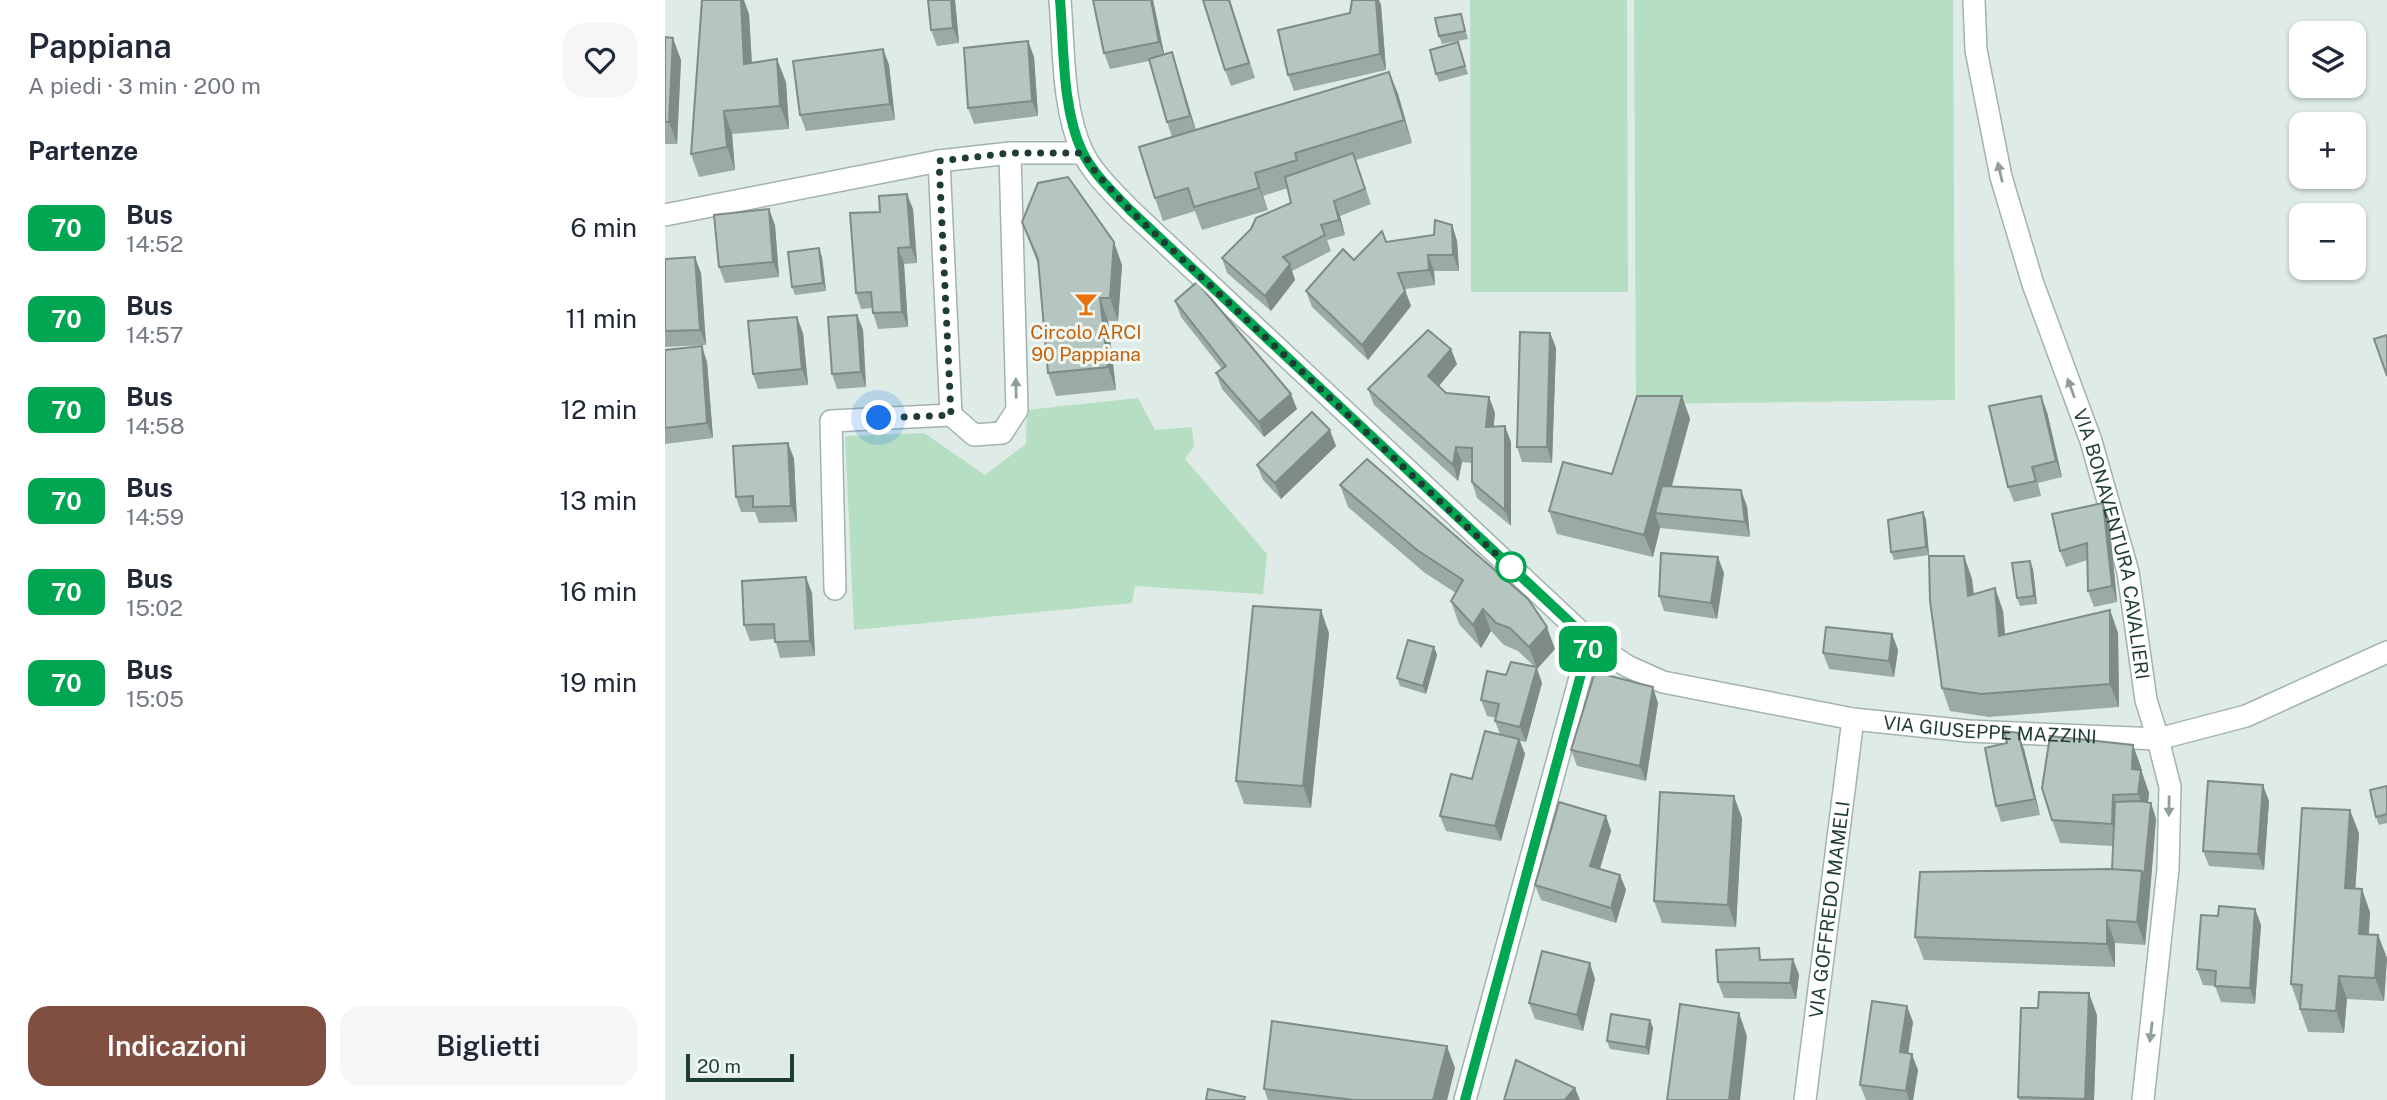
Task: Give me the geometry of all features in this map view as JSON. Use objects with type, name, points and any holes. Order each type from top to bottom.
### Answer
[{"type":"street","name":"VIA GIUSEPPE MAZZINI","points":[[1060,0],[1069,112],[1083,153],[1096,173],[1130,210],[1590,641],[1627,666],[1663,682],[1853,719],[1968,731],[2158,739],[2246,716],[2387,652]]},
{"type":"street","name":"VIA BONAVENTURA CAVALIERI","points":[[1974,0],[1976,50],[2001,177],[2033,284],[2091,441],[2128,572],[2146,700],[2169,787],[2168,869],[2143,1100]]},
{"type":"street","points":[[835,590],[831,421],[951,415],[974,435],[1002,433],[1017,410],[1010,153]]},
{"type":"street","points":[[665,215],[939,161],[1010,153],[1083,153]]},
{"type":"street","points":[[939,161],[951,415]]},
{"type":"street","points":[[1465,1100],[1590,641]]},
{"type":"street","name":"VIA GOFFREDO MAMELI","points":[[1805,1100],[1853,719]]},
{"type":"green space","points":[[1470,0],[1627,0],[1628,292],[1471,292]]},
{"type":"green space","points":[[1634,0],[1953,0],[1955,400],[1636,404]]},
{"type":"green space","points":[[1138,398],[1155,430],[1192,427],[1194,447],[1185,459],[1267,554],[1263,594],[1135,586],[1132,603],[854,630],[845,436],[924,433],[985,475],[1026,444],[1027,410]]},
{"type":"building","points":[[702,0],[741,0],[744,64],[777,59],[780,106],[724,111],[727,147],[691,154]]},
{"type":"building","points":[[928,0],[951,0],[953,28],[931,30]]},
{"type":"building","points":[[1093,0],[1151,0],[1159,42],[1104,53]]},
{"type":"building","points":[[1203,0],[1229,0],[1249,63],[1225,70]]},
{"type":"building","points":[[1352,0],[1376,0],[1380,54],[1288,75],[1278,30],[1350,13]]},
{"type":"building","points":[[1461,14],[1465,31],[1439,36],[1435,18]]},
{"type":"building","points":[[665,37],[673,38],[669,122],[665,122]]},
{"type":"building","points":[[1028,41],[1032,101],[968,108],[964,48]]},
{"type":"building","points":[[1458,42],[1465,66],[1436,74],[1430,50]]},
{"type":"building","points":[[883,49],[890,104],[800,115],[793,61]]},
{"type":"building","points":[[1172,52],[1190,116],[1167,122],[1149,59]]},
{"type":"building","points":[[1389,72],[1404,120],[1295,153],[1297,160],[1255,173],[1259,188],[1194,207],[1188,188],[1155,198],[1139,147]]},
{"type":"building","points":[[1353,153],[1365,189],[1334,201],[1339,220],[1321,225],[1325,235],[1283,257],[1290,264],[1265,296],[1222,258],[1251,229],[1256,218],[1291,203],[1285,177]]},
{"type":"building","points":[[1068,177],[1114,242],[1110,298],[1100,298],[1108,367],[1048,373],[1038,259],[1022,222],[1038,183]]},
{"type":"building","points":[[907,194],[911,247],[898,248],[902,312],[873,313],[871,292],[856,293],[850,213],[880,212],[879,196]]},
{"type":"building","points":[[769,209],[773,262],[719,267],[714,215]]},
{"type":"building","points":[[1435,220],[1452,225],[1453,255],[1428,255],[1429,270],[1398,273],[1405,291],[1362,345],[1306,291],[1343,249],[1354,260],[1382,231],[1386,242],[1434,235]]},
{"type":"building","points":[[819,248],[823,283],[792,287],[788,252]]},
{"type":"building","points":[[695,257],[700,330],[665,331],[665,259]]},
{"type":"building","points":[[1197,282],[1291,394],[1259,422],[1216,373],[1226,366],[1175,301]]},
{"type":"building","points":[[857,315],[861,372],[832,374],[828,317]]},
{"type":"building","points":[[797,317],[802,369],[753,374],[748,321]]},
{"type":"building","points":[[1428,330],[1451,349],[1428,376],[1446,393],[1489,397],[1486,427],[1505,426],[1505,510],[1472,482],[1472,448],[1456,447],[1453,465],[1368,389]]},
{"type":"building","points":[[1520,332],[1550,333],[1547,447],[1517,447]]},
{"type":"building","points":[[2387,335],[2387,376],[2374,339]]},
{"type":"building","points":[[702,346],[707,423],[665,428],[665,350]]},
{"type":"building","points":[[1637,396],[1682,396],[1644,535],[1549,511],[1563,462],[1612,474]]},
{"type":"building","points":[[2041,396],[2056,461],[2032,467],[2036,481],[2008,487],[1989,406]]},
{"type":"building","points":[[1312,412],[1330,430],[1275,483],[1257,465]]},
{"type":"building","points":[[788,443],[791,506],[753,507],[753,496],[736,497],[733,446]]},
{"type":"building","points":[[1367,459],[1528,599],[1547,627],[1529,647],[1510,628],[1496,623],[1483,609],[1473,625],[1451,601],[1463,580],[1417,550],[1340,485]]},
{"type":"building","points":[[1662,486],[1741,490],[1745,522],[1655,513]]},
{"type":"building","points":[[2103,503],[2112,586],[2088,591],[2087,543],[2060,551],[2052,514]]},
{"type":"building","points":[[1923,512],[1926,547],[1891,552],[1888,520]]},
{"type":"building","points":[[1661,553],[1718,557],[1711,603],[1659,596]]},
{"type":"building","points":[[1929,556],[1964,556],[1968,596],[1995,588],[1999,636],[2110,610],[2110,684],[1981,694],[1942,688],[1930,601]]},
{"type":"building","points":[[2030,561],[2034,596],[2017,598],[2012,563]]},
{"type":"building","points":[[806,577],[810,641],[775,642],[774,624],[744,625],[742,581]]},
{"type":"building","points":[[1253,606],[1321,610],[1303,786],[1236,781]]},
{"type":"building","points":[[1826,627],[1892,634],[1889,661],[1823,653]]},
{"type":"building","points":[[1408,640],[1434,647],[1423,686],[1397,678]]},
{"type":"building","points":[[1511,662],[1537,667],[1520,727],[1495,721],[1499,704],[1481,700],[1487,671],[1506,675]]},
{"type":"building","points":[[1595,672],[1653,687],[1640,766],[1571,750]]},
{"type":"building","points":[[1485,731],[1519,739],[1495,826],[1440,816],[1451,774],[1472,779]]},
{"type":"building","points":[[2004,731],[2018,733],[2035,799],[1996,806],[1985,748],[2007,743]]},
{"type":"building","points":[[2050,736],[2133,745],[2132,769],[2141,770],[2138,794],[2113,795],[2112,824],[2052,820],[2042,788]]},
{"type":"building","points":[[2208,781],[2263,785],[2258,854],[2203,851]]},
{"type":"building","points":[[2387,786],[2387,814],[2376,817],[2370,790]]},
{"type":"building","points":[[1660,792],[1734,796],[1728,905],[1654,901]]},
{"type":"building","points":[[1559,802],[1606,816],[1590,866],[1620,875],[1611,908],[1535,885]]},
{"type":"building","points":[[2115,802],[2151,803],[2144,878],[2142,871],[2112,870]]},
{"type":"building","points":[[2302,808],[2350,810],[2345,888],[2362,889],[2359,934],[2378,935],[2375,978],[2339,976],[2336,1011],[2300,1009],[2302,985],[2291,984]]},
{"type":"building","points":[[2109,869],[2142,871],[2137,922],[2107,920],[2107,944],[1915,937],[1920,872]]},
{"type":"building","points":[[2219,906],[2255,909],[2250,988],[2215,986],[2216,971],[2197,969],[2201,915],[2218,916]]},
{"type":"building","points":[[1759,948],[1760,960],[1793,959],[1790,983],[1718,982],[1716,950]]},
{"type":"building","points":[[1542,951],[1590,963],[1577,1015],[1529,1003]]},
{"type":"building","points":[[2039,992],[2089,993],[2085,1099],[2018,1097],[2021,1008],[2038,1008]]},
{"type":"building","points":[[1872,1001],[1907,1006],[1900,1052],[1912,1054],[1906,1091],[1860,1085]]},
{"type":"building","points":[[1680,1004],[1739,1013],[1729,1100],[1667,1100]]},
{"type":"building","points":[[1611,1014],[1650,1020],[1646,1047],[1607,1041]]},
{"type":"building","points":[[1272,1021],[1447,1046],[1433,1100],[1354,1100],[1264,1089]]},
{"type":"building","points":[[1516,1060],[1575,1088],[1565,1100],[1504,1100]]},
{"type":"building","points":[[1208,1089],[1245,1097],[1244,1100],[1206,1100]]},
{"type":"bus line","name":"70","points":[[1060,0],[1069,112],[1083,153],[1096,173],[1130,210],[1590,641],[1465,1100]]},
{"type":"place","name":"Circolo ARCI 90 Pappiana","points":[[1086,304]]},
{"type":"route","points":[[879,418],[951,415],[939,161],[1010,153],[1083,153],[1096,173],[1130,210],[1513,570],[1511,567]]}]
